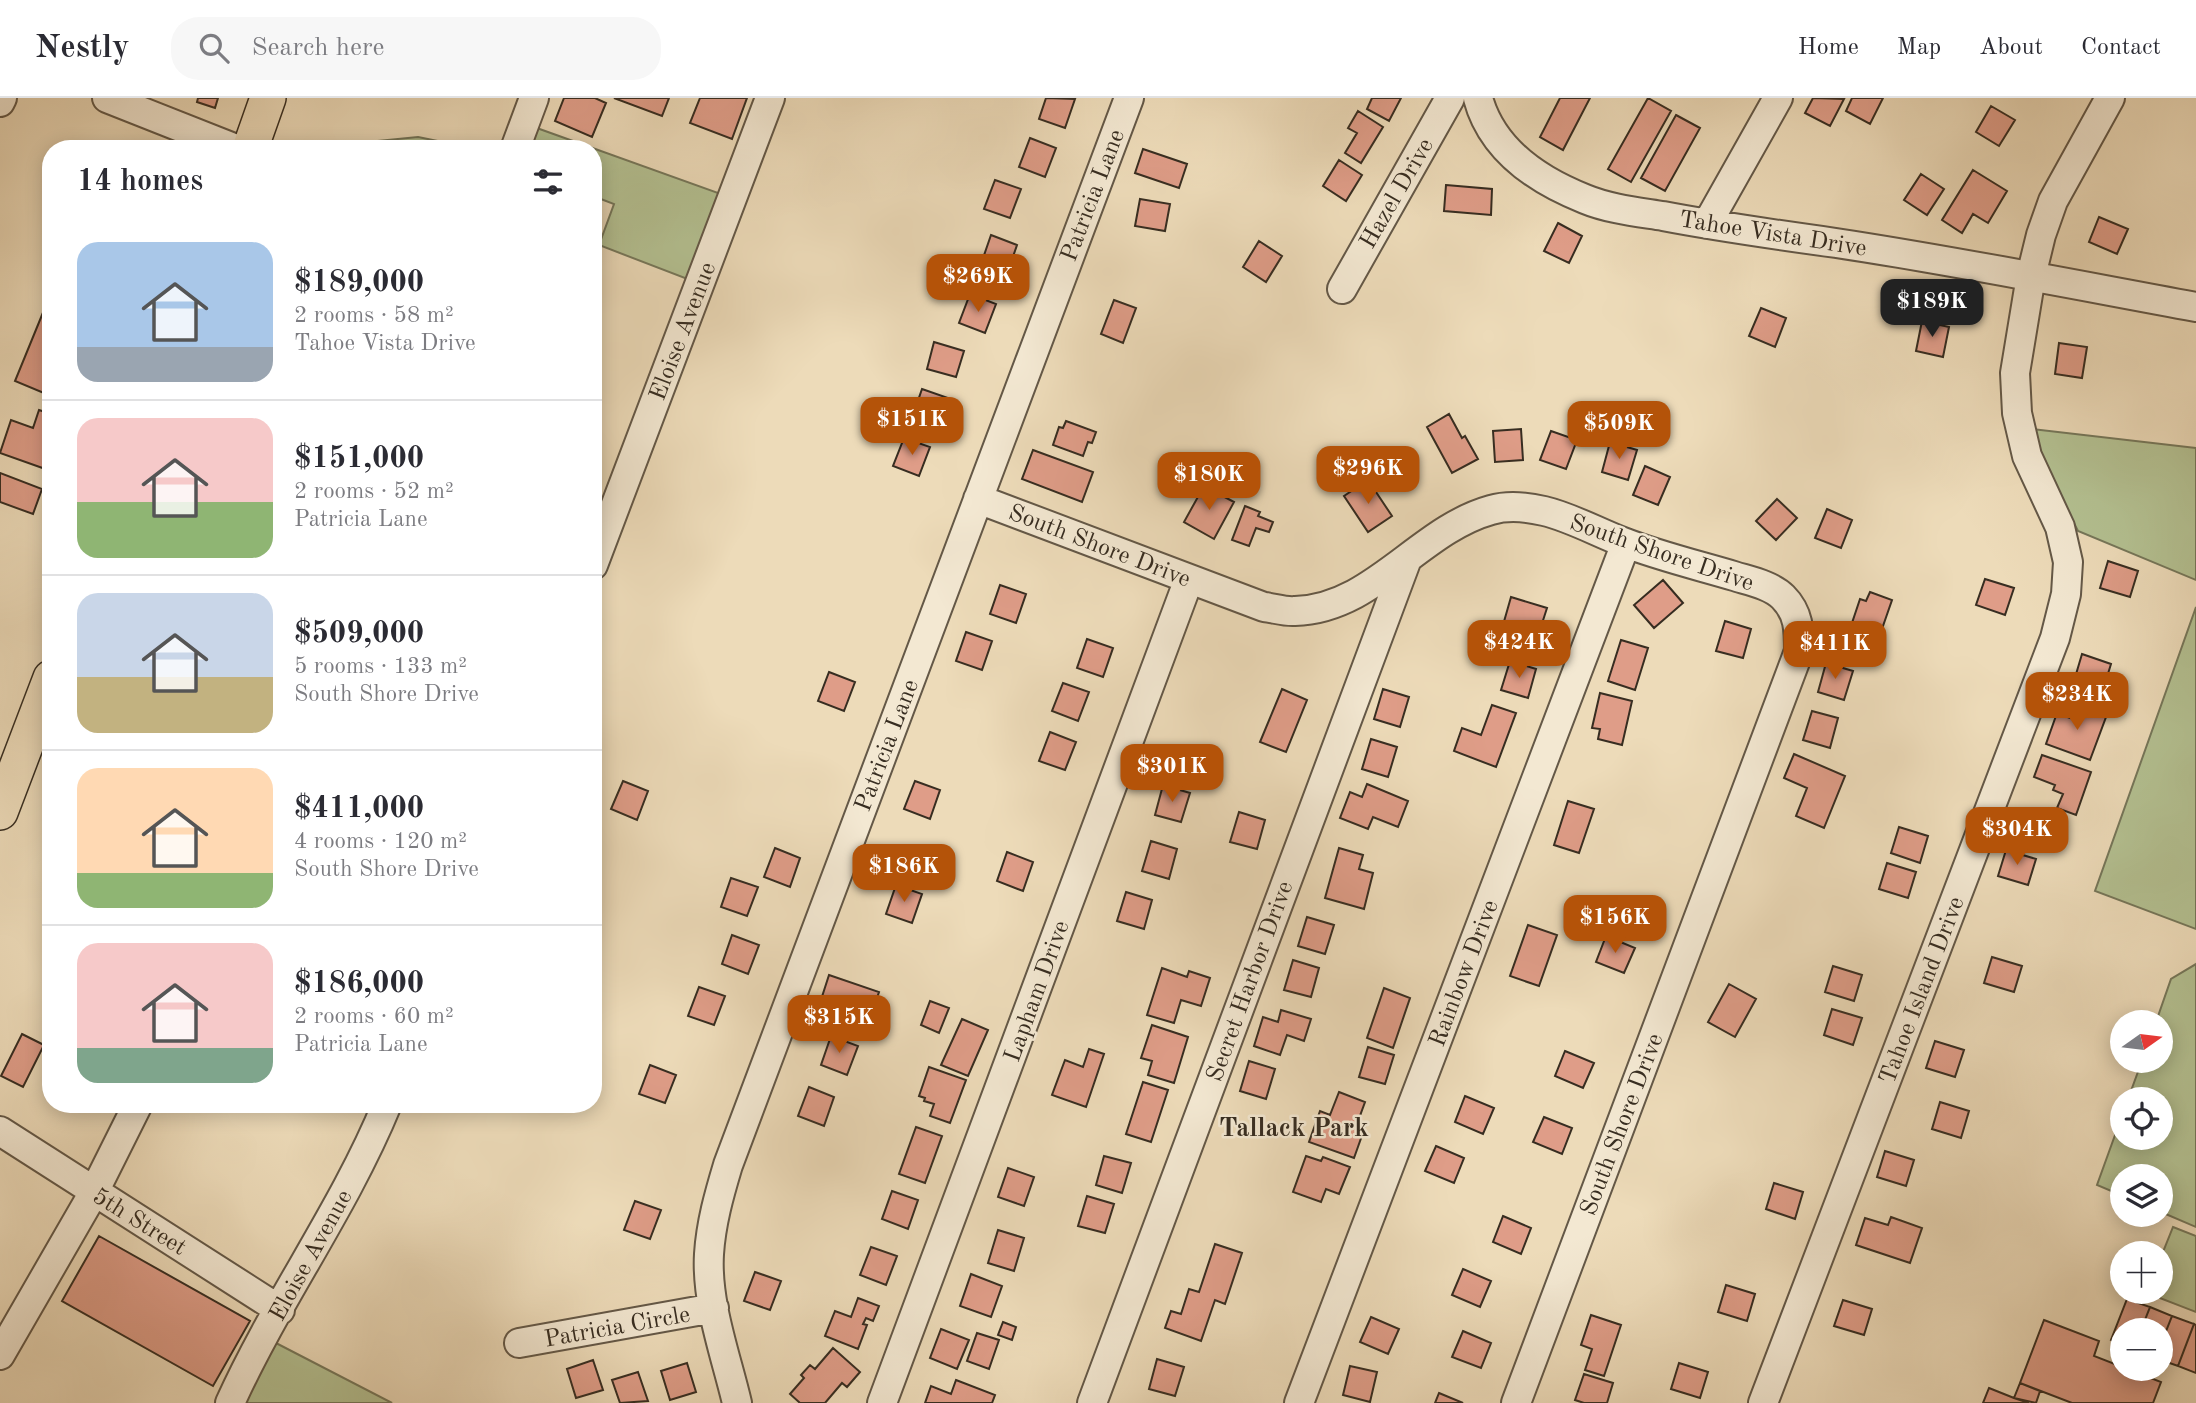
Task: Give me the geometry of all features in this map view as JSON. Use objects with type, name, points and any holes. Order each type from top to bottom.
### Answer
[{"type":"main road","points":[[253,140],[268,98]]},
{"type":"main road","points":[[0,812],[42,702]]},
{"type":"street","points":[[107,98],[213,140]]},
{"type":"street","points":[[518,140],[534,98]]},
{"type":"street","name":"Eloise Avenue","points":[[602,517],[770,98]]},
{"type":"street","name":"Patricia Lane","points":[[737,1403],[715,1308],[709,1257],[714,1213],[728,1165],[1129,98]]},
{"type":"street","name":"Hazel Drive","points":[[1342,289],[1450,98]]},
{"type":"street","name":"Tahoe Vista Drive","points":[[1478,98],[1483,118],[1501,144],[1527,168],[1555,186],[1588,200],[1707,224],[1879,250],[2196,307]]},
{"type":"street","points":[[1707,224],[1778,98]]},
{"type":"street","name":"Tahoe Island Drive","points":[[1763,1403],[2050,651],[2066,594],[2068,562],[2060,527],[2027,456],[2017,413],[2015,373],[2040,235],[2053,201],[2110,98]]},
{"type":"street","name":"South Shore Drive","points":[[978,499],[1264,607],[1293,611],[1319,609],[1339,602],[1368,586],[1442,534],[1470,519],[1492,510],[1520,507],[1546,512],[1626,543],[1759,584],[1781,595],[1794,611],[1799,628],[1799,651],[1516,1403]]},
{"type":"street","name":"Rainbow Drive","points":[[1300,1403],[1626,543]]},
{"type":"street","name":"Secret Harbor Drive","points":[[1092,1403],[1407,559]]},
{"type":"street","name":"Lapham Drive","points":[[882,1403],[1189,579]]},
{"type":"street","points":[[0,1355],[94,1192],[134,1113]]},
{"type":"street","name":"Eloise Avenue","points":[[230,1403],[362,1159],[383,1113]]},
{"type":"street","name":"5th Street","points":[[0,1131],[280,1310]]},
{"type":"street","name":"Patricia Circle","points":[[519,1343],[715,1308]]},
{"type":"green space","points":[[534,127],[570,140],[529,140]]},
{"type":"green space","points":[[418,137],[433,140],[388,140]]},
{"type":"green space","points":[[602,151],[721,194],[690,280],[602,246],[602,237],[614,204],[602,199]]},
{"type":"green space","points":[[2031,429],[2196,448],[2196,580],[2078,531],[2048,473]]},
{"type":"green space","points":[[2196,607],[2196,929],[2095,891]]},
{"type":"green space","points":[[2196,964],[2196,1227],[2173,1217],[2173,1164],[2110,1164],[2110,1190],[2097,1185],[2110,1149],[2173,1150],[2173,1087],[2132,1087],[2138,1073],[2174,1073],[2174,1010],[2160,1010],[2171,979]]},
{"type":"green space","points":[[2173,1227],[2196,1236],[2196,1312],[2173,1303],[2173,1241],[2167,1241]]},
{"type":"green space","points":[[274,1342],[392,1403],[242,1403]]},
{"type":"building","points":[[198,98],[218,98],[215,108],[197,102]]},
{"type":"building","points":[[564,98],[595,98],[606,103],[592,137],[555,121]]},
{"type":"building","points":[[614,98],[669,98],[662,116]]},
{"type":"building","points":[[700,98],[747,98],[732,139],[690,123]]},
{"type":"building","points":[[1046,98],[1075,99],[1065,128],[1039,119]]},
{"type":"building","points":[[1372,98],[1401,98],[1389,121],[1367,109]]},
{"type":"building","points":[[1560,98],[1590,98],[1563,150],[1540,137]]},
{"type":"building","points":[[1648,98],[1671,111],[1631,182],[1608,169]]},
{"type":"building","points":[[1813,98],[1844,99],[1830,126],[1805,113]]},
{"type":"building","points":[[1852,98],[1883,98],[1870,124],[1846,111]]},
{"type":"building","points":[[1991,106],[2015,120],[1999,146],[1976,132]]},
{"type":"building","points":[[1358,111],[1383,127],[1361,163],[1345,153],[1357,133],[1348,128]]},
{"type":"building","points":[[1676,115],[1700,128],[1665,191],[1641,178]]},
{"type":"building","points":[[1030,138],[1056,148],[1045,177],[1019,167]]},
{"type":"building","points":[[1143,149],[1187,164],[1179,188],[1135,173]]},
{"type":"building","points":[[1339,160],[1362,175],[1346,201],[1323,186]]},
{"type":"building","points":[[1973,170],[2007,191],[1988,223],[1973,214],[1962,233],[1942,220]]},
{"type":"building","points":[[1921,174],[1944,189],[1927,215],[1904,200]]},
{"type":"building","points":[[995,180],[1021,189],[1010,218],[984,209]]},
{"type":"building","points":[[1446,185],[1492,189],[1491,215],[1444,211]]},
{"type":"building","points":[[1140,199],[1170,204],[1165,231],[1135,226]]},
{"type":"building","points":[[2099,217],[2128,229],[2117,254],[2089,242]]},
{"type":"building","points":[[1558,223],[1582,236],[1569,263],[1544,251]]},
{"type":"building","points":[[991,235],[1017,245],[1007,274],[981,264]]},
{"type":"building","points":[[1259,241],[1282,256],[1266,282],[1243,267]]},
{"type":"building","points":[[970,294],[996,304],[985,333],[959,323]]},
{"type":"building","points":[[1114,300],[1136,308],[1123,343],[1101,334]]},
{"type":"building","points":[[1761,308],[1786,318],[1775,347],[1749,336]]},
{"type":"building","points":[[42,315],[42,392],[15,381]]},
{"type":"building","points":[[1922,321],[1949,327],[1943,357],[1916,351]]},
{"type":"building","points":[[934,342],[964,351],[956,377],[927,369]]},
{"type":"building","points":[[2059,343],[2087,347],[2082,378],[2055,374]]},
{"type":"building","points":[[922,389],[951,399],[942,425],[913,415]]},
{"type":"building","points":[[39,410],[42,411],[42,468],[0,453],[11,420],[33,428]]},
{"type":"building","points":[[1449,414],[1478,459],[1452,473],[1427,427]]},
{"type":"building","points":[[1066,421],[1096,432],[1092,443],[1088,442],[1083,456],[1053,445],[1059,427],[1063,428]]},
{"type":"building","points":[[1521,429],[1523,460],[1495,462],[1493,431]]},
{"type":"building","points":[[1551,431],[1577,440],[1566,469],[1540,460]]},
{"type":"building","points":[[904,438],[930,447],[919,476],[893,466]]},
{"type":"building","points":[[1610,442],[1637,450],[1628,480],[1602,472]]},
{"type":"building","points":[[1033,450],[1093,472],[1082,502],[1022,479]]},
{"type":"building","points":[[1645,466],[1670,477],[1658,505],[1633,495]]},
{"type":"building","points":[[0,473],[42,489],[33,514],[0,502]]},
{"type":"building","points":[[1368,480],[1392,516],[1368,532],[1344,496]]},
{"type":"building","points":[[1204,486],[1234,502],[1214,539],[1184,522]]},
{"type":"building","points":[[1777,499],[1797,518],[1776,540],[1756,521]]},
{"type":"building","points":[[1245,506],[1260,512],[1258,516],[1273,522],[1269,532],[1256,528],[1249,546],[1232,540]]},
{"type":"building","points":[[1827,509],[1852,520],[1841,548],[1815,538]]},
{"type":"building","points":[[2108,561],[2138,571],[2130,597],[2100,588]]},
{"type":"building","points":[[1985,579],[2014,588],[2005,615],[1976,605]]},
{"type":"building","points":[[1663,580],[1683,603],[1654,628],[1634,605]]},
{"type":"building","points":[[1000,585],[1026,594],[1016,623],[990,614]]},
{"type":"building","points":[[1870,592],[1892,600],[1875,649],[1847,638],[1860,599],[1866,601]]},
{"type":"building","points":[[1511,597],[1547,608],[1538,636],[1503,625]]},
{"type":"building","points":[[1725,621],[1751,629],[1743,658],[1716,651]]},
{"type":"building","points":[[966,632],[992,641],[982,670],[956,661]]},
{"type":"building","points":[[1087,639],[1113,648],[1103,677],[1077,668]]},
{"type":"building","points":[[1621,640],[1648,648],[1635,690],[1608,681]]},
{"type":"building","points":[[2082,654],[2111,664],[2103,690],[2074,681]]},
{"type":"building","points":[[1510,661],[1536,669],[1528,698],[1501,690]]},
{"type":"building","points":[[1826,663],[1853,671],[1844,700],[1818,692]]},
{"type":"building","points":[[829,672],[855,682],[844,711],[818,701]]},
{"type":"building","points":[[1063,683],[1089,692],[1078,721],[1052,711]]},
{"type":"building","points":[[1282,689],[1307,700],[1286,752],[1260,742]]},
{"type":"building","points":[[1383,689],[1409,697],[1400,727],[1374,719]]},
{"type":"building","points":[[1600,693],[1632,701],[1622,745],[1598,739],[1600,729],[1592,728]]},
{"type":"building","points":[[1492,705],[1516,713],[1496,767],[1454,751],[1462,728],[1481,735]]},
{"type":"building","points":[[2075,706],[2106,717],[2090,760],[2046,744],[2057,713],[2070,718]]},
{"type":"building","points":[[1812,711],[1838,718],[1830,748],[1803,740]]},
{"type":"building","points":[[1050,732],[1076,742],[1065,770],[1039,761]]},
{"type":"building","points":[[1371,739],[1397,747],[1388,777],[1362,769]]},
{"type":"building","points":[[1794,754],[1845,776],[1824,828],[1796,816],[1807,788],[1784,778]]},
{"type":"building","points":[[2042,755],[2091,772],[2076,815],[2057,808],[2063,794],[2053,790],[2055,785],[2034,777]]},
{"type":"building","points":[[623,781],[648,791],[637,820],[611,809]]},
{"type":"building","points":[[915,781],[940,790],[930,819],[904,809]]},
{"type":"building","points":[[1367,784],[1408,801],[1398,827],[1373,817],[1368,829],[1340,818],[1350,792],[1362,797]]},
{"type":"building","points":[[1163,785],[1190,793],[1181,822],[1155,815]]},
{"type":"building","points":[[1568,801],[1594,809],[1579,853],[1554,845]]},
{"type":"building","points":[[1239,812],[1265,820],[1257,849],[1230,842]]},
{"type":"building","points":[[1899,827],[1928,836],[1920,863],[1891,853]]},
{"type":"building","points":[[1151,841],[1177,849],[1169,879],[1142,871]]},
{"type":"building","points":[[775,848],[800,858],[790,887],[764,877]]},
{"type":"building","points":[[1339,848],[1363,855],[1359,869],[1373,873],[1364,909],[1325,898]]},
{"type":"building","points":[[2006,850],[2036,859],[2028,885],[1998,876]]},
{"type":"building","points":[[1007,852],[1033,862],[1023,891],[997,881]]},
{"type":"building","points":[[1887,863],[1916,872],[1908,898],[1879,889]]},
{"type":"building","points":[[731,878],[758,887],[747,916],[721,907]]},
{"type":"building","points":[[896,885],[922,894],[912,923],[886,914]]},
{"type":"building","points":[[1126,892],[1152,900],[1144,929],[1117,921]]},
{"type":"building","points":[[1629,901],[1658,913],[1647,939],[1619,927]]},
{"type":"building","points":[[1307,917],[1334,925],[1325,954],[1298,946]]},
{"type":"building","points":[[1528,925],[1557,935],[1539,986],[1510,976]]},
{"type":"building","points":[[732,935],[759,945],[748,974],[722,964]]},
{"type":"building","points":[[1606,936],[1635,948],[1624,973],[1596,962]]},
{"type":"building","points":[[1992,957],[2022,966],[2014,992],[1984,983]]},
{"type":"building","points":[[1293,960],[1319,968],[1311,997],[1284,990]]},
{"type":"building","points":[[1833,966],[1862,975],[1854,1001],[1825,992]]},
{"type":"building","points":[[1162,968],[1187,977],[1189,971],[1210,978],[1201,1006],[1181,1000],[1174,1023],[1147,1015]]},
{"type":"building","points":[[829,975],[879,992],[869,1021],[820,1003]]},
{"type":"building","points":[[1729,984],[1756,999],[1735,1037],[1708,1022]]},
{"type":"building","points":[[699,987],[725,996],[714,1025],[688,1016]]},
{"type":"building","points":[[1384,988],[1410,998],[1393,1048],[1367,1038]]},
{"type":"building","points":[[930,1001],[949,1008],[939,1033],[921,1025]]},
{"type":"building","points":[[1832,1009],[1862,1018],[1853,1045],[1824,1035]]},
{"type":"building","points":[[1281,1010],[1311,1019],[1304,1041],[1287,1035],[1280,1055],[1254,1046],[1263,1017],[1278,1022]]},
{"type":"building","points":[[962,1019],[988,1030],[968,1076],[941,1065]]},
{"type":"building","points":[[1152,1025],[1188,1037],[1174,1083],[1148,1075],[1152,1061],[1141,1058]]},
{"type":"building","points":[[22,1034],[42,1044],[23,1087],[1,1076]]},
{"type":"building","points":[[831,1036],[858,1046],[847,1075],[821,1065]]},
{"type":"building","points":[[1935,1041],[1964,1050],[1955,1077],[1926,1068]]},
{"type":"building","points":[[1368,1047],[1394,1055],[1385,1084],[1359,1077]]},
{"type":"building","points":[[1089,1049],[1104,1054],[1086,1107],[1052,1095],[1065,1060],[1083,1067]]},
{"type":"building","points":[[1565,1051],[1594,1063],[1583,1088],[1555,1076]]},
{"type":"building","points":[[1249,1061],[1275,1069],[1266,1099],[1240,1091]]},
{"type":"building","points":[[650,1065],[676,1075],[665,1103],[639,1094]]},
{"type":"building","points":[[929,1067],[966,1080],[950,1123],[930,1116],[934,1104],[919,1096]]},
{"type":"building","points":[[1143,1082],[1168,1090],[1151,1142],[1126,1134]]},
{"type":"building","points":[[809,1087],[834,1097],[824,1126],[798,1116]]},
{"type":"building","points":[[1339,1092],[1365,1102],[1357,1124],[1365,1127],[1354,1158],[1309,1142],[1320,1111],[1330,1115]]},
{"type":"building","points":[[1465,1096],[1494,1108],[1483,1134],[1455,1122]]},
{"type":"building","points":[[1940,1102],[1969,1111],[1961,1138],[1932,1129]]},
{"type":"building","points":[[1544,1117],[1572,1128],[1562,1154],[1533,1142]]},
{"type":"building","points":[[916,1127],[942,1136],[925,1183],[899,1174]]},
{"type":"building","points":[[1436,1146],[1464,1158],[1454,1183],[1425,1171]]},
{"type":"building","points":[[1885,1151],[1914,1160],[1906,1186],[1877,1177]]},
{"type":"building","points":[[1104,1156],[1131,1163],[1122,1193],[1096,1185]]},
{"type":"building","points":[[1306,1156],[1321,1161],[1323,1157],[1350,1167],[1339,1194],[1326,1189],[1321,1202],[1293,1192]]},
{"type":"building","points":[[1008,1168],[1034,1177],[1024,1206],[998,1197]]},
{"type":"building","points":[[1774,1183],[1803,1192],[1795,1219],[1766,1209]]},
{"type":"building","points":[[892,1191],[918,1200],[908,1229],[882,1219]]},
{"type":"building","points":[[1087,1196],[1114,1204],[1105,1233],[1078,1226]]},
{"type":"building","points":[[635,1201],[661,1210],[650,1239],[624,1230]]},
{"type":"building","points":[[1503,1216],[1531,1228],[1521,1254],[1493,1242]]},
{"type":"building","points":[[1891,1217],[1922,1228],[1910,1263],[1856,1245],[1865,1218],[1888,1225]]},
{"type":"building","points":[[998,1230],[1024,1238],[1014,1271],[988,1263]]},
{"type":"building","points":[[99,1236],[250,1321],[213,1386],[62,1301]]},
{"type":"building","points":[[1215,1244],[1242,1253],[1225,1304],[1215,1300],[1201,1341],[1165,1328],[1171,1311],[1181,1314],[1189,1289],[1199,1292]]},
{"type":"building","points":[[871,1247],[897,1256],[886,1285],[860,1275]]},
{"type":"building","points":[[1463,1269],[1491,1281],[1480,1307],[1452,1295]]},
{"type":"building","points":[[755,1272],[781,1281],[770,1310],[744,1301]]},
{"type":"building","points":[[971,1274],[1002,1286],[991,1317],[960,1306]]},
{"type":"building","points":[[1726,1285],[1755,1294],[1747,1321],[1718,1312]]},
{"type":"building","points":[[858,1298],[879,1306],[873,1321],[866,1318],[863,1324],[867,1325],[858,1349],[825,1336],[835,1311],[851,1317]]},
{"type":"building","points":[[1843,1300],[1872,1309],[1864,1335],[1834,1326]]},
{"type":"building","points":[[2125,1304],[2150,1307],[2146,1318],[2120,1318]]},
{"type":"building","points":[[2150,1307],[2172,1316],[2171,1318],[2146,1318]]},
{"type":"building","points":[[1591,1315],[1621,1325],[1604,1376],[1585,1370],[1592,1349],[1581,1345]]},
{"type":"building","points":[[2172,1316],[2194,1324],[2178,1366],[2173,1364]]},
{"type":"building","points":[[1371,1317],[1399,1329],[1388,1354],[1360,1342]]},
{"type":"building","points":[[2044,1320],[2099,1341],[2094,1356],[2110,1362],[2110,1381],[2161,1382],[2153,1403],[2072,1403],[2020,1383]]},
{"type":"building","points":[[1003,1322],[1016,1327],[1012,1340],[998,1335]]},
{"type":"building","points":[[2194,1324],[2196,1325],[2196,1373],[2178,1366]]},
{"type":"building","points":[[941,1329],[969,1340],[957,1369],[930,1358]]},
{"type":"building","points":[[1463,1331],[1491,1343],[1481,1368],[1452,1357]]},
{"type":"building","points":[[977,1333],[999,1340],[989,1369],[967,1361]]},
{"type":"building","points":[[833,1348],[860,1372],[847,1387],[842,1383],[825,1403],[800,1403],[790,1394],[804,1378],[801,1375],[810,1365],[815,1369]]},
{"type":"building","points":[[1157,1359],[1184,1367],[1175,1396],[1149,1389]]},
{"type":"building","points":[[593,1360],[603,1390],[576,1398],[567,1369]]},
{"type":"building","points":[[687,1363],[696,1392],[670,1400],[661,1371]]},
{"type":"building","points":[[1679,1363],[1708,1372],[1700,1398],[1671,1389]]},
{"type":"building","points":[[1350,1366],[1377,1372],[1370,1402],[1343,1395]]},
{"type":"building","points":[[638,1372],[648,1401],[620,1403],[612,1380]]},
{"type":"building","points":[[1584,1374],[1613,1383],[1607,1403],[1584,1403],[1575,1400]]},
{"type":"building","points":[[956,1380],[995,1395],[992,1403],[925,1403],[931,1386],[951,1394]]},
{"type":"building","points":[[2020,1383],[2040,1391],[2036,1403],[2014,1398]]},
{"type":"building","points":[[1989,1388],[2014,1398],[2029,1403],[1983,1403]]},
{"type":"building","points":[[1439,1393],[1463,1403],[1435,1403]]},
{"type":"district","name":"Tallack Park","points":[[1294,1127]]}]
